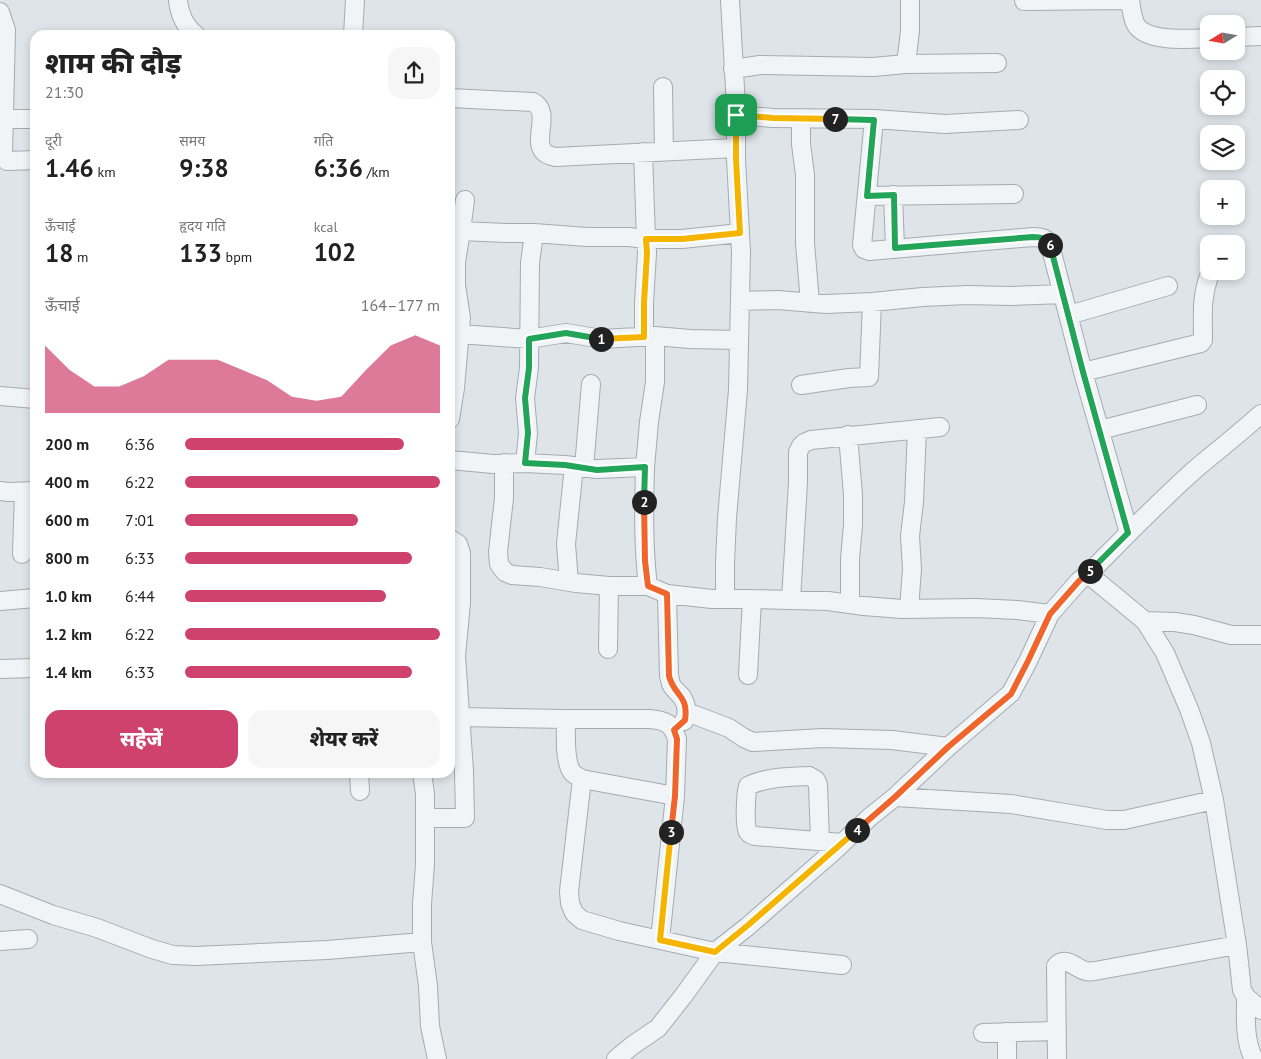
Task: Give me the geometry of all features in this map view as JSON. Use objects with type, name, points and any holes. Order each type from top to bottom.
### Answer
[{"type":"street","points":[[178,0],[183,19],[191,30]]},
{"type":"street","points":[[353,30],[355,0]]},
{"type":"street","points":[[725,599],[727,518],[738,390],[741,252],[730,0]]},
{"type":"street","points":[[906,64],[910,31],[910,0]]},
{"type":"street","points":[[1024,1],[1129,0],[1136,24],[1145,34],[1169,38],[1200,38]]},
{"type":"street","points":[[0,12],[6,30],[3,154],[8,161],[30,160]]},
{"type":"street","points":[[1245,37],[1261,36]]},
{"type":"street","points":[[733,69],[760,65],[874,67],[906,64],[997,63]]},
{"type":"street","points":[[663,87],[664,152]]},
{"type":"street","points":[[455,98],[533,102],[538,104],[541,111],[540,141],[542,149],[544,153],[555,157],[736,148]]},
{"type":"street","points":[[736,115],[945,124],[1019,120]]},
{"type":"street","points":[[4,119],[30,119]]},
{"type":"street","points":[[801,119],[805,175],[805,243],[810,303]]},
{"type":"street","points":[[874,120],[862,245],[864,249],[1033,237],[1041,237],[1047,240],[1050,245],[1128,533]]},
{"type":"street","points":[[643,152],[647,253],[644,303],[654,382],[645,467],[644,522],[648,586]]},
{"type":"street","points":[[867,196],[1014,194]]},
{"type":"street","points":[[894,195],[895,248]]},
{"type":"street","points":[[455,388],[461,318],[456,285],[456,262],[465,200]]},
{"type":"street","points":[[461,231],[646,239],[682,239],[740,233]]},
{"type":"street","points":[[525,463],[528,433],[525,398],[529,368],[530,264],[534,233]]},
{"type":"street","points":[[1083,372],[1201,343],[1203,340],[1203,298],[1207,280]]},
{"type":"street","points":[[1069,315],[1168,286]]},
{"type":"street","points":[[740,302],[778,300],[826,304],[872,302],[931,296],[1063,294]]},
{"type":"street","points":[[800,384],[869,377],[872,302]]},
{"type":"street","points":[[460,334],[529,339],[566,333],[602,339],[649,337],[739,340]]},
{"type":"street","points":[[569,582],[566,544],[590,384]]},
{"type":"street","points":[[0,396],[30,399]]},
{"type":"street","points":[[1100,430],[1197,405]]},
{"type":"street","points":[[616,1059],[658,1028],[715,952],[1011,694],[1050,614],[1079,581],[1199,466],[1261,414]]},
{"type":"street","points":[[791,600],[798,452],[801,446],[811,440],[940,427]]},
{"type":"street","points":[[909,609],[912,569],[910,536],[914,502],[917,429]]},
{"type":"street","points":[[848,435],[853,510],[850,604]]},
{"type":"street","points":[[455,460],[525,463],[597,470],[645,467]]},
{"type":"street","points":[[504,463],[504,498],[498,552],[499,564],[505,572],[512,575],[609,586],[648,586],[667,594],[712,599],[791,600],[909,609],[976,608],[1050,614]]},
{"type":"street","points":[[0,491],[29,492],[22,554]]},
{"type":"street","points":[[425,818],[465,818],[464,770],[456,656],[461,603],[461,553],[458,544],[455,542]]},
{"type":"street","points":[[1088,574],[1145,621],[1165,653],[1189,709],[1201,743],[1214,800],[1237,945],[1242,990],[1246,997],[1261,1010]]},
{"type":"street","points":[[608,649],[609,586]]},
{"type":"street","points":[[667,594],[669,676],[671,685],[682,698],[687,712],[685,720],[674,730]]},
{"type":"street","points":[[0,601],[30,598]]},
{"type":"street","points":[[748,675],[752,599]]},
{"type":"street","points":[[1145,621],[1194,625],[1231,635],[1261,635]]},
{"type":"street","points":[[0,669],[30,668]]},
{"type":"street","points":[[687,712],[728,728],[752,742],[823,738],[892,740],[948,747]]},
{"type":"street","points":[[461,717],[649,718],[662,720],[669,724],[674,730],[677,739],[675,796],[660,940]]},
{"type":"street","points":[[566,719],[567,756],[573,773],[582,779],[675,796]]},
{"type":"street","points":[[820,841],[818,785],[813,778],[809,776],[776,778],[754,782],[748,786],[746,828],[751,835],[842,843]]},
{"type":"street","points":[[359,778],[360,791]]},
{"type":"street","points":[[423,778],[425,794],[425,864],[422,942],[428,986],[430,1026],[438,1059]]},
{"type":"street","points":[[582,779],[569,891],[570,904],[574,913],[582,920],[619,931],[715,952],[842,965]]},
{"type":"street","points":[[895,797],[1011,804],[1107,820],[1124,820],[1214,800]]},
{"type":"street","points":[[0,894],[53,915],[97,928],[173,955],[196,956],[327,950],[422,942]]},
{"type":"street","points":[[0,941],[28,939]]},
{"type":"street","points":[[1058,1059],[1056,966],[1059,963],[1063,961],[1086,971],[1095,971],[1237,945]]},
{"type":"street","points":[[1246,997],[1247,1033],[1254,1059]]},
{"type":"street","points":[[983,1033],[1057,1031]]},
{"type":"street","points":[[1007,1032],[1007,1059]]},
{"type":"route","points":[[736,115],[773,118],[874,120],[867,196],[894,195],[895,248],[1033,237],[1041,237],[1047,240],[1050,245],[1128,533],[1079,581],[1050,614],[1011,694],[948,747],[835,850],[715,952],[660,940],[675,796],[677,739],[674,730],[685,720],[687,712],[682,698],[671,685],[669,676],[667,594],[648,586],[644,522],[645,467],[597,470],[565,465],[525,463],[528,433],[525,398],[529,368],[529,339],[566,333],[602,339],[644,337],[646,239],[682,239],[740,233],[736,115]]}]
